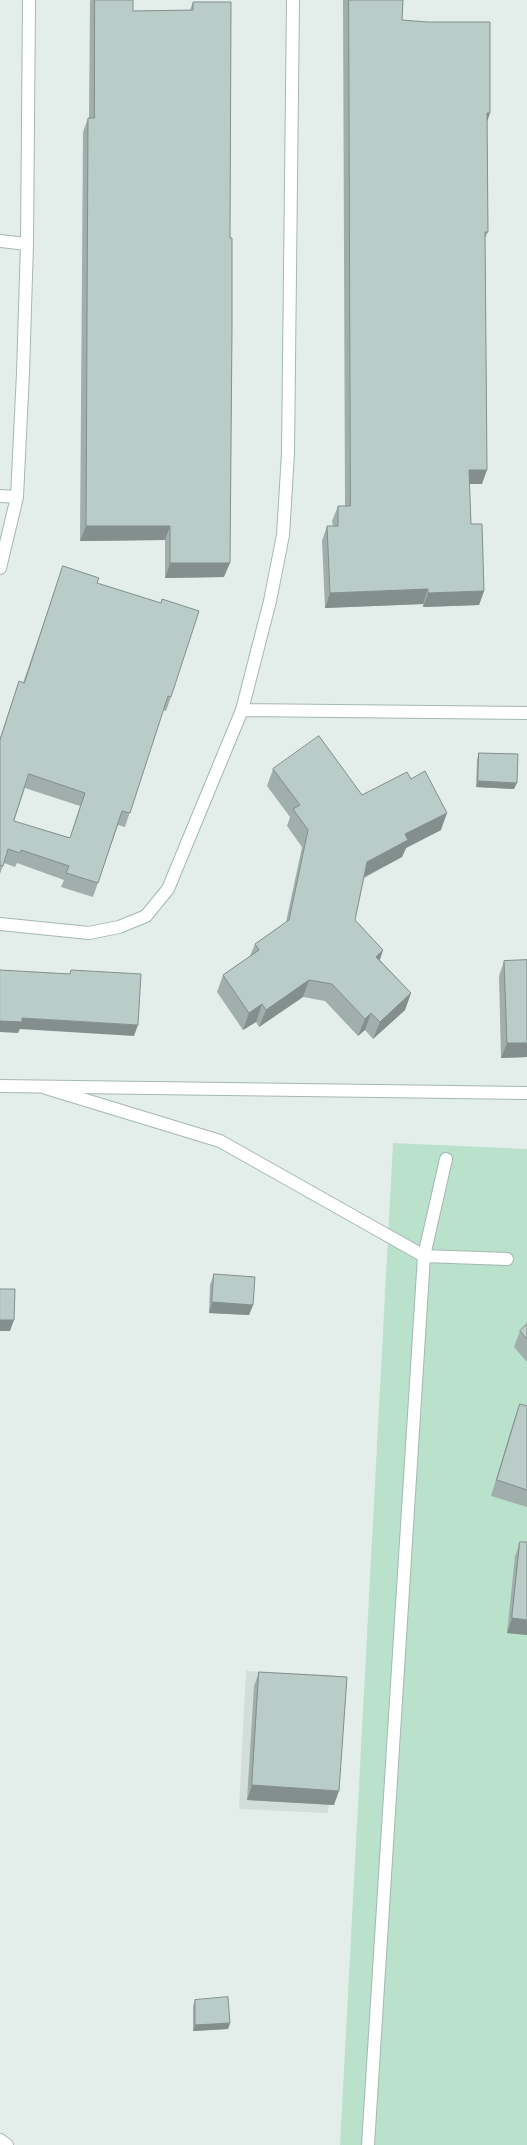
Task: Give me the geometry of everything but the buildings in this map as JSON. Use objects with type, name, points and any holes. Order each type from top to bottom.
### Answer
[{"type":"street","points":[[0,568],[17,497],[27,244],[29,0]]},
{"type":"street","points":[[0,924],[89,933],[119,927],[146,916],[168,889],[242,710],[270,601],[283,536],[288,453],[293,0]]},
{"type":"street","points":[[0,241],[27,244]]},
{"type":"street","points":[[0,496],[17,497]]},
{"type":"street","points":[[242,710],[527,713]]},
{"type":"street","points":[[0,1086],[527,1093]]},
{"type":"street","points":[[40,1086],[220,1141],[424,1256],[507,1259]]},
{"type":"street","points":[[368,2145],[424,1256],[446,1159]]},
{"type":"street","points":[[0,2140],[7,2145]]},
{"type":"shaded area","points":[[246,1671],[335,1675],[328,1813],[239,1809]]},
{"type":"green space","points":[[393,1143],[527,1149],[527,2145],[340,2145]]}]
